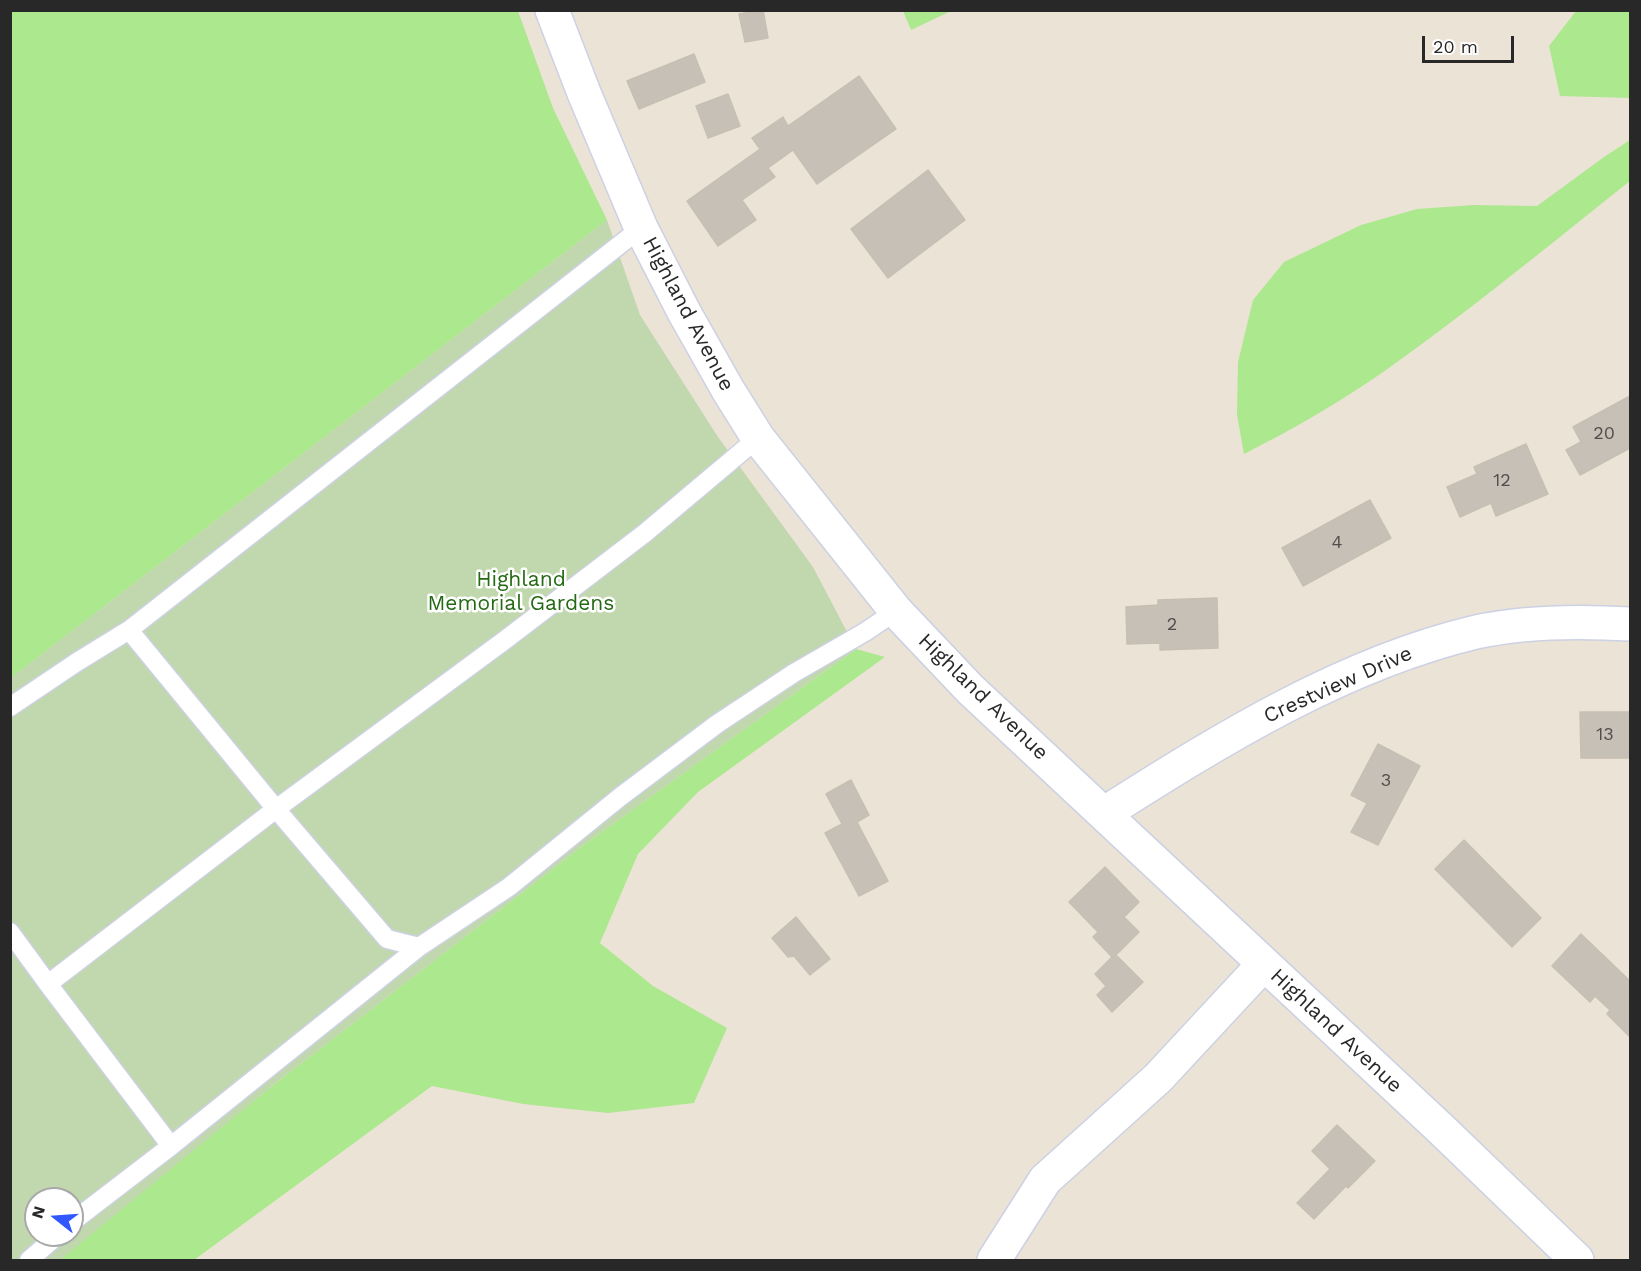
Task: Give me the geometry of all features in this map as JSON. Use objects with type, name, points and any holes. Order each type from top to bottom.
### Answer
[{"type":"street","name":"Highland Avenue","points":[[552,10],[641,228],[684,312],[758,438],[896,611],[970,689],[1105,813],[1578,1260]]},
{"type":"street","name":"Crestview Drive","points":[[1105,813],[1181,764],[1274,711],[1384,660],[1477,632],[1510,627],[1581,621],[1630,624]]},
{"type":"street","points":[[994,1260],[1045,1180],[1158,1078],[1263,964]]},
{"type":"lane","points":[[10,707],[129,630],[641,228]]},
{"type":"lane","points":[[48,984],[276,809],[608,562],[758,438]]},
{"type":"lane","points":[[84,1213],[419,947],[509,887],[620,797],[717,724],[794,673],[865,632],[896,611]]},
{"type":"lane","points":[[129,630],[276,809],[387,939],[419,947]]},
{"type":"lane","points":[[10,932],[171,1146]]},
{"type":"lane","points":[[29,1260],[44,1247]]},
{"type":"green space","points":[[11,11],[518,11],[553,108],[607,220],[11,678]]},
{"type":"green space","points":[[903,11],[951,11],[911,30]]},
{"type":"green space","points":[[1576,11],[1630,11],[1630,98],[1560,96],[1549,46]]},
{"type":"green space","points":[[1630,140],[1630,181],[1483,298],[1393,365],[1357,390],[1244,454],[1237,415],[1238,362],[1253,300],[1284,262],[1361,225],[1417,209],[1474,205],[1537,206]]},
{"type":"green space","name":"Highland Memorial Gardens","points":[[607,220],[640,315],[718,437],[813,567],[856,649],[585,844],[272,1086],[84,1240],[84,1187],[24,1187],[24,1247],[76,1247],[60,1260],[11,1260],[11,678]]},
{"type":"green space","points":[[856,649],[885,657],[698,792],[638,854],[600,943],[653,986],[727,1028],[694,1103],[608,1113],[523,1104],[432,1086],[194,1260],[57,1260],[73,1247],[84,1247],[84,1238],[272,1086],[585,844]]},
{"type":"building","points":[[763,10],[768,38],[745,42],[739,14]]},
{"type":"building","points":[[694,54],[705,82],[639,109],[627,81]]},
{"type":"building","points":[[859,76],[896,129],[817,184],[793,150],[768,168],[775,177],[742,200],[756,220],[718,246],[687,201],[760,149],[752,138],[783,117],[788,126]]},
{"type":"building","points":[[728,94],[740,126],[708,138],[696,106]]},
{"type":"building","points":[[928,170],[965,220],[888,278],[851,229]]},
{"type":"building","points":[[1630,396],[1630,448],[1580,475],[1566,450],[1581,442],[1573,427]]},
{"type":"building","points":[[1526,444],[1548,494],[1496,516],[1491,503],[1460,517],[1447,487],[1477,474],[1474,467]]},
{"type":"building","points":[[1370,500],[1391,538],[1303,586],[1282,548]]},
{"type":"building","points":[[1217,598],[1218,648],[1160,650],[1160,643],[1127,644],[1126,607],[1158,605],[1158,600]]},
{"type":"building","points":[[1580,712],[1630,712],[1630,758],[1581,758]]},
{"type":"building","points":[[1378,744],[1420,766],[1378,845],[1351,832],[1367,803],[1351,795]]},
{"type":"building","points":[[851,780],[869,815],[857,822],[888,881],[859,896],[825,833],[842,824],[826,794]]},
{"type":"building","points":[[1464,840],[1541,918],[1512,947],[1435,869]]},
{"type":"building","points":[[1105,867],[1139,902],[1124,917],[1139,932],[1116,955],[1143,982],[1112,1012],[1097,995],[1106,986],[1095,974],[1112,957],[1093,937],[1098,932],[1069,902]]},
{"type":"building","points":[[796,917],[830,959],[810,975],[794,956],[788,957],[772,938]]},
{"type":"building","points":[[1581,934],[1630,981],[1630,1037],[1607,1014],[1610,1010],[1595,996],[1590,1002],[1552,966]]},
{"type":"building","points":[[1337,1125],[1375,1161],[1348,1188],[1346,1186],[1314,1219],[1297,1203],[1330,1169],[1312,1151]]}]
